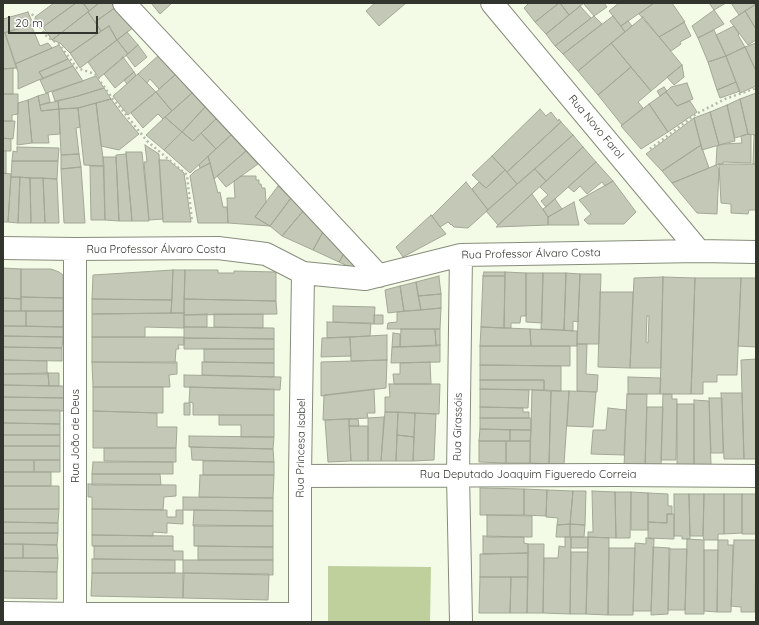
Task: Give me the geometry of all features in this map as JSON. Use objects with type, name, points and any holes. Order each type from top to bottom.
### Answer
[{"type":"street","points":[[124,3],[379,276]]},
{"type":"street","name":"Rua Novo Farol","points":[[492,3],[699,251]]},
{"type":"street","name":"Rua Professor Álvaro Costa","points":[[3,248],[218,248],[266,254],[303,273],[365,279],[460,255],[699,251],[756,252]]},
{"type":"street","name":"Rua João de Deus","points":[[75,249],[76,618]]},
{"type":"street","name":"Rua Girassóis","points":[[460,255],[458,476],[461,622]]},
{"type":"street","name":"Rua Princesa Isabel","points":[[300,618],[300,476],[303,273]]},
{"type":"street","name":"Rua Deputado Joaquim Figueredo Correia","points":[[300,476],[756,476]]},
{"type":"street","points":[[3,613],[76,618],[300,618]]},
{"type":"path","points":[[32,14],[47,37],[59,44],[78,68],[95,74],[147,141],[187,174],[195,248]]},
{"type":"path","points":[[628,165],[696,114],[725,99],[756,88]]},
{"type":"green space","points":[[328,566],[431,567],[430,622],[328,622]]},
{"type":"building","points":[[54,3],[76,3],[43,27],[35,17]]},
{"type":"building","points":[[76,3],[83,3],[89,11],[52,40],[43,27]]},
{"type":"building","points":[[83,3],[99,3],[89,11]]},
{"type":"building","points":[[99,3],[112,3],[116,7],[95,22],[88,12]]},
{"type":"building","points":[[151,3],[172,3],[160,14]]},
{"type":"building","points":[[375,3],[406,3],[379,26],[366,11]]},
{"type":"building","points":[[529,3],[559,3],[535,22],[524,8]]},
{"type":"building","points":[[559,3],[569,15],[546,34],[535,22]]},
{"type":"building","points":[[560,3],[584,3],[569,15]]},
{"type":"building","points":[[583,3],[604,3],[607,7],[594,16]]},
{"type":"building","points":[[619,3],[654,3],[621,26],[609,11]]},
{"type":"building","points":[[654,3],[672,3],[685,22],[659,37],[639,14]]},
{"type":"building","points":[[709,3],[726,3],[714,10]]},
{"type":"building","points":[[731,3],[756,3],[756,4],[739,15]]},
{"type":"building","points":[[756,4],[756,29],[745,11]]},
{"type":"building","points":[[580,6],[591,18],[555,46],[546,34]]},
{"type":"building","points":[[116,7],[134,27],[117,40],[109,26],[101,31],[95,22]]},
{"type":"building","points":[[714,10],[724,24],[698,38],[692,26]]},
{"type":"building","points":[[745,11],[756,29],[756,40],[748,45],[730,21]]},
{"type":"building","points":[[28,12],[33,24],[3,33],[3,19]]},
{"type":"building","points":[[88,12],[101,31],[70,53],[60,43],[52,40]]},
{"type":"building","points":[[594,16],[602,24],[563,54],[555,46]]},
{"type":"building","points":[[613,16],[625,32],[578,71],[563,54]]},
{"type":"building","points":[[643,17],[682,65],[651,91],[611,43]]},
{"type":"building","points":[[628,21],[632,26],[625,32],[621,26]]},
{"type":"building","points":[[684,22],[691,36],[680,42],[681,44],[671,51],[659,37]]},
{"type":"building","points":[[31,25],[40,46],[48,43],[52,48],[15,64],[5,33]]},
{"type":"building","points":[[109,26],[117,40],[80,68],[70,53]]},
{"type":"building","points":[[734,26],[745,47],[726,56],[716,35]]},
{"type":"building","points":[[714,30],[726,56],[708,62],[698,38]]},
{"type":"building","points":[[127,32],[138,45],[128,54],[117,40]]},
{"type":"building","points":[[3,33],[5,33],[17,68],[3,69]]},
{"type":"building","points":[[117,40],[128,54],[99,78],[88,62]]},
{"type":"building","points":[[611,43],[631,67],[598,95],[578,71]]},
{"type":"building","points":[[756,43],[756,71],[745,47]]},
{"type":"building","points":[[59,45],[68,59],[39,72],[43,78],[18,89],[18,72],[15,64]]},
{"type":"building","points":[[138,45],[147,57],[135,67],[126,55]]},
{"type":"building","points":[[745,47],[756,71],[756,86],[740,93],[726,56]]},
{"type":"building","points":[[159,55],[176,74],[159,89],[150,79],[147,83],[138,74]]},
{"type":"building","points":[[726,56],[736,82],[717,90],[708,62]]},
{"type":"building","points":[[123,57],[134,72],[115,88],[104,74]]},
{"type":"building","points":[[68,59],[73,66],[43,78],[39,72]]},
{"type":"building","points":[[682,65],[684,77],[674,85],[667,77]]},
{"type":"building","points":[[73,66],[83,81],[46,93],[40,80]]},
{"type":"building","points":[[631,67],[651,91],[638,102],[643,108],[622,125],[598,95]]},
{"type":"building","points":[[13,68],[13,94],[3,94],[3,69]]},
{"type":"building","points":[[134,72],[136,75],[127,84],[124,80]]},
{"type":"building","points":[[138,74],[156,92],[128,115],[113,96]]},
{"type":"building","points":[[176,74],[192,93],[172,111],[156,92]]},
{"type":"building","points":[[96,76],[104,88],[55,101],[52,92]]},
{"type":"building","points":[[736,82],[740,91],[720,98],[717,90]]},
{"type":"building","points":[[687,83],[693,99],[677,106],[666,92],[671,87]]},
{"type":"building","points":[[664,87],[667,91],[660,96],[657,91]]},
{"type":"building","points":[[104,88],[111,99],[78,108],[59,109],[58,101]]},
{"type":"building","points":[[156,92],[172,111],[163,119],[158,114],[143,128],[131,113]]},
{"type":"building","points":[[666,92],[677,106],[690,101],[697,112],[668,132],[649,104]]},
{"type":"building","points":[[48,93],[50,102],[40,105],[38,96]]},
{"type":"building","points":[[192,93],[205,107],[182,132],[165,117]]},
{"type":"building","points":[[756,93],[756,135],[748,134],[740,99]]},
{"type":"building","points":[[3,94],[18,94],[18,114],[12,115],[12,121],[3,121]]},
{"type":"building","points":[[38,96],[41,111],[59,109],[60,134],[48,135],[49,143],[32,143],[28,100]]},
{"type":"building","points":[[111,99],[139,134],[119,150],[101,146],[96,103]]},
{"type":"building","points":[[740,99],[748,134],[735,138],[727,105]]},
{"type":"building","points":[[28,100],[32,143],[17,145],[18,103]]},
{"type":"building","points":[[58,101],[59,109],[41,111],[40,105]]},
{"type":"building","points":[[96,103],[104,166],[84,165],[78,108]]},
{"type":"building","points":[[649,104],[668,132],[641,149],[621,126]]},
{"type":"building","points":[[727,105],[735,141],[719,145],[710,112]]},
{"type":"building","points":[[205,107],[216,119],[193,141],[182,132]]},
{"type":"building","points":[[78,108],[80,127],[76,128],[79,154],[61,155],[59,109]]},
{"type":"building","points":[[540,109],[546,116],[551,112],[558,121],[559,119],[561,122],[507,172],[492,156]]},
{"type":"building","points":[[710,112],[719,145],[702,150],[694,118]]},
{"type":"building","points":[[165,117],[182,132],[164,150],[146,135]]},
{"type":"building","points":[[694,118],[701,145],[662,171],[646,154]]},
{"type":"building","points":[[216,119],[231,135],[216,149],[201,133]]},
{"type":"building","points":[[3,121],[15,121],[13,139],[3,138]]},
{"type":"building","points":[[561,122],[573,135],[517,184],[507,172]]},
{"type":"building","points":[[182,132],[193,141],[201,133],[216,149],[190,173],[164,150]]},
{"type":"building","points":[[748,134],[751,135],[751,163],[723,162],[723,164],[716,165],[717,146],[742,143],[741,136]]},
{"type":"building","points":[[231,135],[246,151],[214,179],[208,156]]},
{"type":"building","points":[[573,135],[583,147],[546,181],[535,169]]},
{"type":"building","points":[[754,135],[756,135],[756,164],[753,164]]},
{"type":"building","points":[[3,138],[11,139],[11,151],[3,151]]},
{"type":"building","points":[[145,145],[159,154],[163,219],[149,220],[144,162],[147,162]]},
{"type":"building","points":[[701,145],[709,168],[672,183],[662,171]]},
{"type":"building","points":[[17,147],[59,148],[58,161],[12,161],[13,151],[17,152]]},
{"type":"building","points":[[583,147],[596,162],[546,207],[541,201],[548,195],[540,187]]},
{"type":"building","points":[[3,151],[6,151],[6,174],[3,173]]},
{"type":"building","points":[[246,151],[258,164],[226,187],[217,176]]},
{"type":"building","points":[[126,152],[142,152],[149,221],[132,221]]},
{"type":"building","points":[[79,154],[81,167],[61,169],[61,155]]},
{"type":"building","points":[[126,154],[132,221],[119,221],[116,155]]},
{"type":"building","points":[[208,156],[210,163],[200,168],[199,165]]},
{"type":"building","points":[[492,156],[505,170],[486,188],[472,175]]},
{"type":"building","points":[[103,157],[116,157],[119,221],[105,220]]},
{"type":"building","points":[[159,160],[168,160],[184,173],[191,222],[163,222]]},
{"type":"building","points":[[12,161],[58,161],[57,179],[11,177]]},
{"type":"building","points":[[596,162],[613,181],[605,186],[602,182],[587,194],[580,186],[574,192],[568,187]]},
{"type":"building","points":[[210,163],[218,193],[220,192],[223,207],[227,207],[228,223],[198,223],[190,176],[195,171]]},
{"type":"building","points":[[719,164],[756,164],[756,210],[749,210],[748,214],[731,213],[731,204],[721,203]]},
{"type":"building","points":[[716,165],[719,169],[717,214],[697,213],[672,183]]},
{"type":"building","points":[[90,166],[104,166],[105,220],[91,220]]},
{"type":"building","points":[[81,167],[85,223],[64,223],[61,169]]},
{"type":"building","points":[[535,169],[546,181],[498,225],[486,211]]},
{"type":"building","points":[[505,170],[517,184],[488,210],[472,189],[479,182],[486,188]]},
{"type":"building","points":[[3,173],[11,174],[8,222],[3,222]]},
{"type":"building","points":[[241,176],[256,176],[256,180],[259,180],[259,184],[261,184],[262,188],[265,188],[266,202],[255,217],[270,226],[228,223],[227,198],[235,198],[234,181]]},
{"type":"building","points":[[11,177],[20,177],[18,223],[8,222]]},
{"type":"building","points":[[20,177],[30,178],[31,223],[18,223]]},
{"type":"building","points":[[30,178],[43,178],[45,223],[31,223]]},
{"type":"building","points":[[43,178],[57,179],[59,223],[45,223]]},
{"type":"building","points":[[613,181],[636,212],[624,224],[588,224],[584,220],[591,214],[579,200]]},
{"type":"building","points":[[466,182],[488,210],[468,228],[454,227],[448,222],[440,227],[432,216]]},
{"type":"building","points":[[278,186],[291,198],[270,226],[255,217]]},
{"type":"building","points":[[532,194],[548,217],[548,225],[496,227]]},
{"type":"building","points":[[291,198],[304,210],[282,236],[270,226]]},
{"type":"building","points":[[555,199],[562,209],[548,217],[543,209]]},
{"type":"building","points":[[574,202],[579,225],[548,225],[548,217]]},
{"type":"building","points":[[304,210],[324,230],[313,250],[282,236]]},
{"type":"building","points":[[431,215],[446,234],[403,257],[396,247]]},
{"type":"building","points":[[324,230],[346,250],[339,262],[313,250]]},
{"type":"building","points":[[346,250],[361,260],[356,270],[339,262]]},
{"type":"building","points":[[3,268],[21,269],[21,299],[3,298]]},
{"type":"building","points":[[21,269],[51,269],[59,272],[63,275],[63,298],[21,297]]},
{"type":"building","points":[[173,270],[172,300],[92,299],[93,275]]},
{"type":"building","points":[[173,270],[185,270],[184,313],[171,313]]},
{"type":"building","points":[[185,270],[218,270],[218,273],[234,273],[234,271],[276,272],[276,301],[184,299]]},
{"type":"building","points":[[484,272],[505,272],[505,276],[483,276]]},
{"type":"building","points":[[505,272],[526,273],[526,316],[521,316],[520,323],[511,323],[511,328],[504,328]]},
{"type":"building","points":[[526,273],[543,273],[542,323],[526,322]]},
{"type":"building","points":[[543,273],[566,273],[564,330],[541,329]]},
{"type":"building","points":[[566,273],[580,274],[578,322],[573,321],[573,331],[564,330]]},
{"type":"building","points":[[580,274],[601,274],[599,344],[577,344]]},
{"type":"building","points":[[439,276],[441,294],[418,296],[416,282]]},
{"type":"building","points":[[483,276],[505,276],[504,328],[481,327]]},
{"type":"building","points":[[663,277],[661,368],[630,368],[634,278]],"holes":[[[647,316],[649,316],[648,343],[646,342]]]},
{"type":"building","points":[[663,277],[695,278],[691,394],[660,394]]},
{"type":"building","points":[[695,278],[741,278],[737,375],[717,375],[717,382],[703,382],[703,394],[691,394]]},
{"type":"building","points":[[741,278],[756,278],[756,347],[738,346]]},
{"type":"building","points":[[416,282],[421,310],[404,311],[400,286]]},
{"type":"building","points":[[400,286],[404,311],[388,313],[385,290]]},
{"type":"building","points":[[600,292],[633,292],[630,368],[598,367]]},
{"type":"building","points":[[441,294],[441,308],[421,310],[418,296]]},
{"type":"building","points":[[21,297],[63,298],[63,311],[21,311]]},
{"type":"building","points":[[3,298],[21,299],[21,311],[3,311]]},
{"type":"building","points":[[92,299],[172,300],[171,313],[92,314]]},
{"type":"building","points":[[184,299],[276,301],[277,314],[184,315]]},
{"type":"building","points":[[333,306],[375,307],[374,324],[333,322]]},
{"type":"building","points":[[441,308],[440,329],[387,329],[388,323],[397,322],[397,312]]},
{"type":"building","points":[[3,311],[26,311],[26,326],[3,326]]},
{"type":"building","points":[[26,311],[63,311],[63,327],[26,326]]},
{"type":"building","points":[[184,313],[184,328],[145,327],[145,337],[92,337],[92,314]]},
{"type":"building","points":[[207,314],[207,327],[184,327],[184,315]]},
{"type":"building","points":[[214,314],[263,314],[263,328],[214,327]]},
{"type":"building","points":[[374,315],[383,315],[383,324],[374,324]]},
{"type":"building","points":[[327,322],[371,323],[370,336],[327,338]]},
{"type":"building","points":[[3,326],[63,327],[63,337],[3,336]]},
{"type":"building","points":[[184,327],[274,328],[274,339],[184,338]]},
{"type":"building","points":[[481,327],[530,329],[531,346],[480,346]]},
{"type":"building","points":[[401,329],[435,329],[436,346],[400,347]]},
{"type":"building","points":[[435,329],[440,329],[440,345],[436,346]]},
{"type":"building","points":[[530,329],[577,331],[577,346],[531,346]]},
{"type":"building","points":[[393,333],[400,334],[400,347],[392,347]]},
{"type":"building","points":[[387,335],[387,360],[351,361],[350,337]]},
{"type":"building","points":[[3,336],[63,337],[62,348],[3,347]]},
{"type":"building","points":[[92,337],[184,337],[184,345],[178,345],[179,349],[176,349],[175,363],[92,362]]},
{"type":"building","points":[[350,337],[351,356],[321,357],[322,338]]},
{"type":"building","points":[[184,338],[274,339],[274,349],[184,349]]},
{"type":"building","points":[[577,344],[587,344],[586,374],[598,375],[597,392],[577,391]]},
{"type":"building","points":[[440,345],[440,362],[391,363],[392,347]]},
{"type":"building","points":[[480,346],[570,346],[570,366],[480,365]]},
{"type":"building","points":[[3,347],[62,348],[62,361],[3,360]]},
{"type":"building","points":[[204,349],[274,349],[274,363],[204,362]]},
{"type":"building","points":[[756,359],[756,459],[744,459],[741,360]]},
{"type":"building","points":[[3,360],[47,361],[47,374],[3,374]]},
{"type":"building","points":[[387,360],[386,388],[321,396],[321,362]]},
{"type":"building","points":[[92,362],[177,362],[177,374],[169,375],[170,387],[93,387]]},
{"type":"building","points":[[202,362],[274,363],[274,377],[202,375]]},
{"type":"building","points":[[430,362],[431,384],[394,384],[393,374],[400,374],[400,363]]},
{"type":"building","points":[[480,365],[561,366],[561,391],[544,390],[544,380],[480,380]]},
{"type":"building","points":[[48,373],[49,386],[3,385],[3,374]]},
{"type":"building","points":[[48,373],[59,373],[59,386],[49,386]]},
{"type":"building","points":[[184,375],[281,377],[280,390],[184,387]]},
{"type":"building","points":[[628,377],[661,378],[660,394],[628,394]]},
{"type":"building","points":[[480,380],[544,380],[544,390],[480,389]]},
{"type":"building","points":[[389,384],[440,384],[439,414],[385,412],[385,397],[390,397]]},
{"type":"building","points":[[3,385],[64,386],[64,398],[3,397]]},
{"type":"building","points":[[93,387],[163,387],[163,413],[93,411]]},
{"type":"building","points":[[190,387],[274,389],[274,415],[193,415],[193,403],[190,402],[190,415],[184,415],[184,403],[189,403]]},
{"type":"building","points":[[374,389],[375,413],[367,413],[368,418],[323,420],[324,395]]},
{"type":"building","points":[[480,389],[529,390],[528,408],[480,407]]},
{"type":"building","points":[[532,390],[551,391],[549,464],[530,463]]},
{"type":"building","points":[[551,391],[569,391],[564,464],[549,464]]},
{"type":"building","points":[[569,391],[596,392],[593,427],[567,426]]},
{"type":"building","points":[[721,393],[742,393],[744,459],[724,459]]},
{"type":"building","points":[[627,394],[647,394],[645,467],[624,467]]},
{"type":"building","points":[[663,394],[672,394],[672,399],[677,399],[676,460],[661,460]]},
{"type":"building","points":[[3,397],[64,398],[64,411],[3,410]]},
{"type":"building","points":[[709,398],[722,398],[723,453],[711,453]]},
{"type":"building","points":[[694,400],[709,401],[711,465],[694,466]]},
{"type":"building","points":[[677,404],[694,404],[694,466],[677,466]]},
{"type":"building","points":[[480,407],[523,408],[523,412],[529,412],[529,418],[480,418]]},
{"type":"building","points":[[647,407],[663,407],[661,466],[645,467]]},
{"type":"building","points":[[608,408],[626,410],[624,455],[591,454],[593,430],[606,430]]},
{"type":"building","points":[[3,410],[60,410],[60,424],[3,423]]},
{"type":"building","points":[[93,411],[157,413],[157,427],[177,427],[176,448],[93,448]]},
{"type":"building","points":[[385,412],[398,412],[396,461],[381,461]]},
{"type":"building","points":[[398,412],[415,413],[414,437],[397,435]]},
{"type":"building","points":[[415,413],[436,414],[434,460],[413,461]]},
{"type":"building","points":[[219,415],[274,415],[274,437],[241,437],[241,425],[219,425]]},
{"type":"building","points":[[384,417],[381,461],[368,461],[368,418]]},
{"type":"building","points":[[480,418],[531,418],[531,430],[480,429]]},
{"type":"building","points":[[349,419],[351,461],[328,462],[325,420]]},
{"type":"building","points":[[349,419],[358,419],[359,426],[349,426]]},
{"type":"building","points":[[3,423],[60,424],[60,435],[3,435]]},
{"type":"building","points":[[349,426],[368,426],[368,461],[351,461]]},
{"type":"building","points":[[480,429],[510,430],[510,441],[479,441]]},
{"type":"building","points":[[510,430],[531,430],[530,441],[510,441]]},
{"type":"building","points":[[3,435],[60,435],[60,446],[3,446]]},
{"type":"building","points":[[397,435],[414,437],[413,461],[396,461]]},
{"type":"building","points":[[189,436],[274,437],[273,449],[189,447]]},
{"type":"building","points":[[479,441],[506,441],[506,463],[479,462]]},
{"type":"building","points":[[506,441],[530,441],[530,463],[506,463]]},
{"type":"building","points":[[3,446],[60,446],[60,460],[3,460]]},
{"type":"building","points":[[191,447],[273,449],[274,462],[192,460]]},
{"type":"building","points":[[104,448],[176,448],[176,462],[104,461]]},
{"type":"building","points":[[3,460],[34,460],[34,472],[3,472]]},
{"type":"building","points":[[34,460],[60,460],[60,472],[34,472]]},
{"type":"building","points":[[203,461],[274,462],[274,475],[203,475]]},
{"type":"building","points":[[93,462],[173,462],[173,474],[92,474]]},
{"type":"building","points":[[3,472],[51,472],[51,486],[3,486]]},
{"type":"building","points":[[92,474],[160,474],[161,485],[92,485]]},
{"type":"building","points":[[200,475],[274,475],[273,498],[199,497]]},
{"type":"building","points":[[88,484],[176,485],[176,496],[164,497],[163,510],[92,509],[92,497],[88,497]]},
{"type":"building","points":[[3,486],[59,486],[59,509],[3,509]]},
{"type":"building","points":[[480,488],[524,489],[524,515],[480,515]]},
{"type":"building","points":[[524,489],[547,490],[546,516],[524,515]]},
{"type":"building","points":[[547,490],[573,491],[570,524],[557,525],[558,518],[546,517]]},
{"type":"building","points":[[573,491],[586,491],[585,525],[570,524]]},
{"type":"building","points":[[592,491],[615,492],[616,538],[588,537],[588,532],[593,532]]},
{"type":"building","points":[[615,492],[631,492],[630,538],[616,538]]},
{"type":"building","points":[[631,492],[648,493],[648,530],[631,530]]},
{"type":"building","points":[[648,493],[668,494],[668,506],[672,506],[672,514],[667,514],[667,523],[648,522]]},
{"type":"building","points":[[674,494],[689,494],[690,539],[682,539],[682,536],[674,536]]},
{"type":"building","points":[[689,494],[704,494],[703,536],[690,536]]},
{"type":"building","points":[[704,494],[724,494],[724,534],[718,534],[718,540],[704,540]]},
{"type":"building","points":[[724,494],[742,494],[742,533],[724,534]]},
{"type":"building","points":[[742,494],[756,494],[756,534],[742,534]]},
{"type":"building","points":[[183,497],[273,498],[273,511],[183,510]]},
{"type":"building","points":[[3,509],[59,509],[58,523],[3,522]]},
{"type":"building","points":[[92,509],[167,510],[167,517],[176,517],[176,510],[183,510],[183,524],[167,523],[167,533],[153,532],[153,536],[92,535]]},
{"type":"building","points":[[194,510],[273,511],[273,526],[193,526]]},
{"type":"building","points":[[667,514],[674,514],[674,539],[648,538],[648,522],[667,523]]},
{"type":"building","points":[[487,515],[532,516],[532,537],[487,537]]},
{"type":"building","points":[[3,522],[58,523],[58,533],[3,533]]},
{"type":"building","points":[[570,524],[585,525],[584,537],[570,537]]},
{"type":"building","points":[[570,524],[570,537],[556,537],[557,525]]},
{"type":"building","points":[[194,525],[273,526],[273,547],[194,546]]},
{"type":"building","points":[[3,533],[58,533],[57,545],[3,544]]},
{"type":"building","points":[[92,535],[173,536],[173,546],[92,546]]},
{"type":"building","points":[[483,536],[524,537],[524,543],[528,544],[528,553],[483,554]]},
{"type":"building","points":[[565,537],[571,537],[570,614],[543,613],[544,558],[558,558],[559,546],[565,547]]},
{"type":"building","points":[[571,537],[588,537],[588,548],[571,548]]},
{"type":"building","points":[[588,537],[609,538],[608,615],[586,614]]},
{"type":"building","points":[[646,538],[654,539],[651,611],[633,611],[635,543],[646,544]]},
{"type":"building","points":[[687,539],[704,540],[704,614],[685,614]]},
{"type":"building","points":[[718,540],[728,540],[728,545],[733,545],[731,612],[717,612]]},
{"type":"building","points":[[734,540],[756,540],[755,612],[741,612],[741,607],[731,606]]},
{"type":"building","points":[[3,544],[23,544],[23,558],[3,558]]},
{"type":"building","points":[[23,544],[57,545],[58,558],[23,558]]},
{"type":"building","points":[[528,544],[544,544],[543,613],[527,613]]},
{"type":"building","points":[[94,546],[173,546],[173,551],[183,551],[183,560],[94,559]]},
{"type":"building","points":[[198,546],[273,547],[273,560],[198,560]]},
{"type":"building","points":[[653,547],[670,548],[668,614],[651,615]]},
{"type":"building","points":[[609,548],[635,548],[633,615],[608,615]]},
{"type":"building","points":[[669,549],[687,549],[685,610],[668,610]]},
{"type":"building","points":[[704,550],[718,550],[717,612],[704,611]]},
{"type":"building","points":[[571,552],[588,552],[586,614],[570,614]]},
{"type":"building","points":[[528,553],[528,577],[480,577],[480,554]]},
{"type":"building","points":[[3,558],[58,558],[57,572],[3,571]]},
{"type":"building","points":[[92,559],[175,560],[175,573],[92,573]]},
{"type":"building","points":[[183,560],[273,560],[273,575],[183,573]]},
{"type":"building","points":[[3,571],[57,572],[57,599],[3,598]]},
{"type":"building","points":[[92,573],[183,573],[183,598],[91,596]]},
{"type":"building","points":[[184,573],[269,574],[268,600],[183,598]]},
{"type":"building","points":[[480,577],[511,577],[510,613],[479,613]]},
{"type":"building","points":[[511,577],[528,577],[527,613],[510,613]]}]
